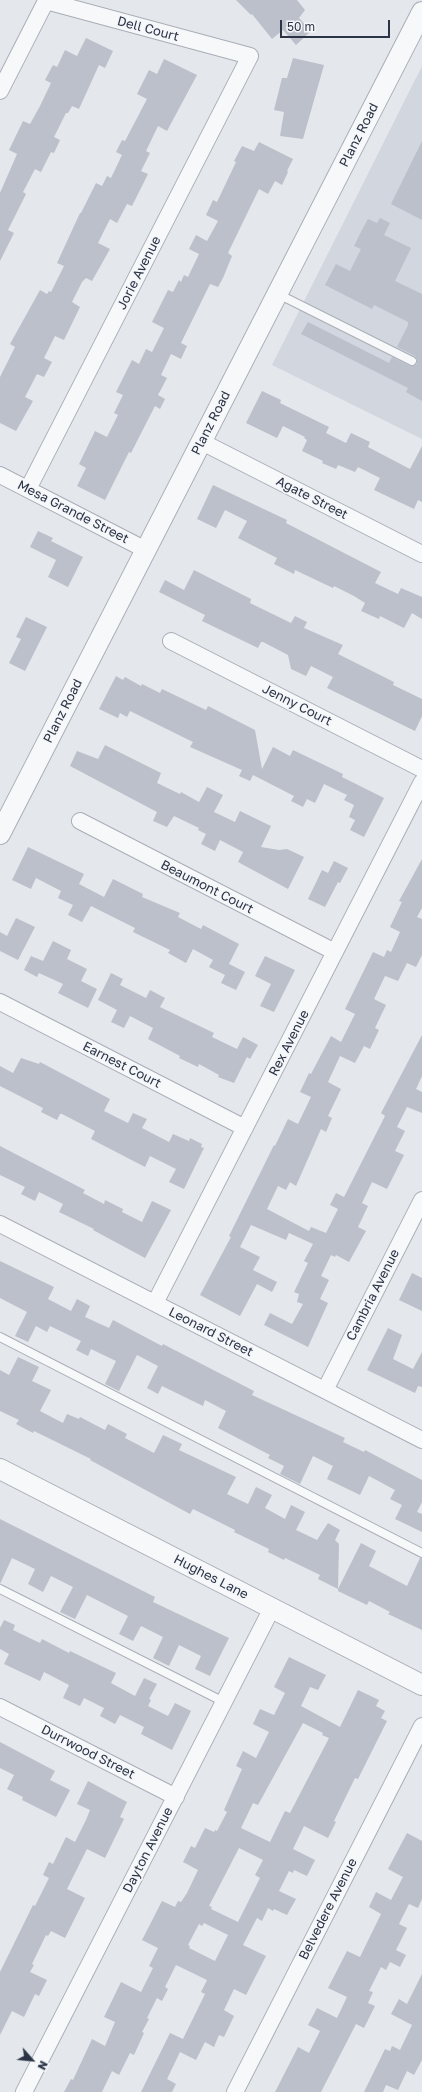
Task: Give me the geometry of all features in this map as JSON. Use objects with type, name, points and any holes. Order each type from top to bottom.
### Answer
[{"type":"street","name":"Dell Court","points":[[0,91],[46,1],[250,56]]},
{"type":"street","name":"Planz Road","points":[[0,834],[422,12]]},
{"type":"street","name":"Jorie Avenue","points":[[28,489],[250,56]]},
{"type":"street","name":"Agate Street","points":[[202,442],[422,554]]},
{"type":"street","name":"Mesa Grande Street","points":[[0,475],[146,550]]},
{"type":"street","name":"Jenny Court","points":[[171,641],[422,769]]},
{"type":"street","name":"Rex Avenue","points":[[155,1303],[422,782]]},
{"type":"street","name":"Beaumont Court","points":[[80,821],[335,952]]},
{"type":"street","name":"Earnest Court","points":[[0,1002],[245,1128]]},
{"type":"street","name":"Cambria Avenue","points":[[325,1390],[420,1211]]},
{"type":"street","name":"Leonard Street","points":[[0,1224],[422,1440]]},
{"type":"street","name":"Hughes Lane","points":[[0,1469],[422,1684]]},
{"type":"street","name":"Dayton Avenue","points":[[24,2092],[272,1608]]},
{"type":"street","name":"Durrwood Street","points":[[0,1707],[176,1797]]},
{"type":"street","name":"Belvedere Avenue","points":[[235,2092],[422,1726]]},
{"type":"lane","points":[[278,294],[412,361]]},
{"type":"lane","points":[[0,1337],[422,1553]]},
{"type":"lane","points":[[0,1589],[224,1702]]},
{"type":"shaded area","points":[[422,66],[422,439],[272,365]]},
{"type":"building","points":[[236,0],[297,0],[305,10],[299,18],[311,31],[296,45],[283,30],[272,39],[252,14],[251,15]]},
{"type":"building","points":[[86,38],[113,51],[105,68],[99,65],[79,109],[72,106],[68,113],[66,113],[54,137],[60,140],[54,153],[51,152],[41,172],[35,169],[23,192],[26,194],[8,230],[14,233],[0,261],[0,193],[17,154],[9,150],[23,121],[30,124],[40,106],[51,83],[45,80],[53,65],[57,67],[65,50],[77,56]]},
{"type":"building","points":[[293,58],[324,65],[303,139],[280,136],[284,112],[274,110],[282,78],[287,78]]},
{"type":"building","points":[[164,59],[197,75],[167,131],[158,126],[146,151],[150,153],[141,171],[148,174],[132,206],[127,204],[117,223],[110,219],[98,243],[110,249],[92,281],[86,278],[82,282],[72,302],[80,307],[64,340],[55,336],[44,358],[52,362],[44,377],[37,374],[25,397],[33,401],[16,431],[0,423],[0,377],[15,347],[10,344],[40,290],[47,294],[49,291],[51,292],[64,266],[57,263],[80,213],[96,183],[102,186],[107,176],[111,178],[122,155],[116,152],[122,140],[125,141],[147,99],[137,94],[149,70],[157,74]]},
{"type":"building","points":[[422,141],[422,220],[391,204]]},
{"type":"building","points":[[259,142],[293,159],[287,171],[288,172],[282,185],[275,181],[268,194],[259,189],[228,253],[232,256],[223,278],[218,287],[210,284],[181,343],[187,346],[181,359],[171,354],[161,375],[167,378],[158,395],[165,399],[160,409],[155,406],[131,453],[129,452],[105,500],[77,486],[86,468],[79,464],[95,431],[107,437],[118,415],[114,413],[123,395],[116,392],[132,360],[139,364],[146,349],[152,352],[164,328],[152,322],[168,290],[173,292],[179,280],[181,282],[184,275],[188,277],[199,254],[189,249],[196,235],[207,241],[218,221],[206,215],[213,200],[217,202],[242,146],[254,151]]},
{"type":"building","points":[[380,218],[390,223],[384,235],[411,248],[395,281],[422,294],[422,401],[406,392],[408,388],[301,334],[308,322],[389,363],[392,357],[410,366],[417,364],[415,356],[397,347],[408,325],[408,322],[374,305],[372,309],[325,285],[336,264],[350,271],[361,249],[354,246],[368,219],[377,223]]},
{"type":"building","points":[[262,391],[281,400],[280,403],[329,427],[326,433],[346,443],[351,433],[370,442],[368,447],[410,469],[422,446],[422,502],[418,500],[414,509],[374,490],[380,478],[358,467],[355,472],[338,465],[336,469],[322,463],[323,461],[302,451],[307,440],[304,438],[305,437],[283,426],[277,438],[246,423]]},
{"type":"building","points":[[213,485],[287,520],[286,523],[381,572],[375,583],[398,594],[401,588],[422,597],[422,619],[412,613],[404,628],[380,616],[379,619],[361,611],[365,603],[354,596],[295,570],[294,574],[274,564],[277,558],[238,538],[247,521],[225,510],[216,528],[197,519]]},
{"type":"building","points":[[38,531],[53,538],[51,541],[83,557],[68,587],[48,577],[56,560],[30,547]]},
{"type":"building","points":[[194,570],[251,599],[250,603],[291,623],[295,616],[307,622],[304,628],[343,645],[338,654],[394,682],[393,685],[422,699],[422,716],[415,731],[327,688],[333,677],[311,666],[306,676],[291,669],[288,655],[263,642],[261,642],[258,648],[202,621],[205,615],[159,592],[165,580],[184,590]]},
{"type":"building","points":[[26,617],[47,627],[25,671],[9,663],[21,639],[16,637]]},
{"type":"building","points":[[116,676],[123,680],[125,677],[141,686],[142,684],[160,693],[162,689],[206,710],[208,706],[255,730],[262,769],[273,747],[290,756],[293,750],[343,774],[342,777],[384,798],[364,837],[350,830],[355,820],[349,817],[354,805],[344,800],[347,795],[324,784],[315,803],[307,799],[303,807],[291,801],[294,796],[253,775],[250,781],[239,776],[242,770],[190,747],[193,742],[130,711],[127,717],[120,713],[118,718],[99,709]]},
{"type":"building","points":[[105,745],[161,773],[157,783],[180,794],[181,792],[199,802],[207,787],[223,795],[214,812],[235,822],[240,811],[271,826],[261,847],[279,850],[287,849],[304,857],[288,889],[238,862],[243,852],[220,840],[215,851],[201,844],[206,834],[198,830],[199,828],[174,816],[167,827],[153,821],[157,812],[70,766],[77,751],[98,759]]},
{"type":"building","points":[[28,847],[84,874],[79,884],[104,897],[113,879],[143,894],[142,897],[180,913],[178,917],[201,929],[203,925],[239,944],[229,964],[245,972],[236,990],[221,983],[225,975],[209,967],[213,960],[193,949],[186,963],[168,953],[170,950],[133,932],[135,928],[91,906],[82,922],[68,915],[73,905],[58,898],[61,891],[36,878],[31,889],[12,880]]},
{"type":"building","points":[[422,859],[422,908],[417,917],[422,919],[422,955],[416,967],[407,963],[398,981],[385,976],[374,999],[386,1005],[375,1028],[379,1030],[370,1049],[364,1046],[355,1063],[340,1056],[328,1082],[341,1089],[328,1116],[332,1118],[326,1132],[321,1129],[296,1186],[290,1182],[286,1190],[278,1186],[267,1209],[309,1231],[311,1227],[326,1233],[338,1209],[330,1205],[336,1193],[344,1197],[385,1116],[381,1113],[422,1035],[422,1076],[416,1089],[422,1092],[422,1113],[407,1107],[397,1127],[405,1131],[395,1151],[404,1155],[387,1189],[372,1182],[362,1203],[368,1206],[358,1227],[366,1231],[349,1262],[336,1255],[335,1257],[331,1255],[321,1276],[329,1280],[320,1299],[328,1303],[308,1347],[264,1325],[270,1313],[292,1324],[303,1304],[297,1302],[299,1294],[294,1292],[308,1263],[304,1261],[313,1244],[289,1233],[286,1240],[251,1225],[240,1247],[260,1257],[253,1270],[277,1282],[272,1292],[257,1284],[240,1316],[200,1295],[231,1237],[229,1236],[288,1119],[298,1124],[311,1097],[300,1092],[309,1073],[311,1074],[331,1036],[341,1042],[355,1014],[345,1009],[373,952],[384,957],[387,950],[391,952],[400,932],[390,927],[402,902],[399,901]]},
{"type":"building","points":[[334,861],[348,868],[340,883],[338,882],[325,907],[308,899],[322,870],[328,873]]},
{"type":"building","points":[[16,918],[35,927],[18,960],[0,951],[0,932],[7,936]]},
{"type":"building","points":[[53,941],[71,950],[67,959],[87,969],[81,981],[97,989],[88,1008],[58,993],[63,984],[39,973],[37,977],[24,970],[31,956],[43,961]]},
{"type":"building","points":[[265,956],[295,970],[274,1012],[260,1006],[271,984],[255,976]]},
{"type":"building","points":[[111,973],[123,979],[120,985],[146,998],[150,990],[165,998],[160,1007],[214,1033],[212,1037],[237,1049],[243,1037],[258,1045],[250,1059],[247,1057],[234,1083],[218,1077],[219,1075],[199,1064],[198,1067],[179,1058],[180,1056],[148,1039],[153,1028],[130,1016],[124,1028],[111,1022],[117,1010],[98,1000]]},
{"type":"building","points":[[21,1058],[39,1064],[40,1062],[110,1099],[104,1111],[128,1123],[133,1113],[147,1119],[142,1128],[169,1142],[173,1134],[189,1141],[190,1138],[202,1144],[201,1147],[204,1148],[184,1189],[169,1182],[176,1169],[150,1156],[145,1167],[91,1139],[95,1131],[62,1114],[60,1114],[57,1120],[41,1112],[43,1108],[0,1086],[0,1066],[13,1073]]},
{"type":"building","points":[[0,1146],[85,1190],[83,1193],[104,1204],[105,1200],[123,1209],[122,1212],[142,1222],[152,1201],[171,1210],[145,1258],[93,1230],[94,1229],[59,1212],[63,1204],[39,1192],[35,1201],[21,1194],[25,1187],[0,1175]]},
{"type":"building","points":[[0,1261],[54,1287],[48,1299],[71,1311],[77,1299],[90,1306],[85,1317],[109,1328],[113,1320],[162,1346],[163,1344],[254,1391],[252,1395],[345,1438],[343,1442],[364,1452],[365,1450],[422,1480],[422,1502],[417,1512],[422,1514],[422,1532],[395,1519],[402,1505],[390,1499],[395,1490],[369,1476],[360,1495],[327,1479],[333,1466],[313,1456],[300,1484],[280,1474],[284,1466],[268,1458],[270,1455],[218,1428],[226,1411],[205,1400],[203,1406],[162,1386],[158,1394],[147,1388],[158,1366],[137,1355],[119,1391],[105,1384],[116,1361],[91,1349],[88,1356],[76,1350],[81,1341],[50,1326],[47,1332],[36,1326],[28,1342],[15,1336],[27,1312],[0,1298]]},
{"type":"building","points":[[412,1273],[422,1278],[422,1311],[399,1300]]},
{"type":"building","points":[[388,1328],[402,1335],[393,1359],[413,1369],[422,1352],[422,1387],[418,1386],[415,1393],[367,1370]]},
{"type":"building","points":[[18,1357],[39,1367],[32,1381],[51,1390],[40,1411],[63,1423],[67,1414],[79,1419],[80,1417],[105,1430],[108,1424],[127,1434],[125,1438],[154,1453],[163,1435],[182,1444],[179,1450],[236,1477],[227,1494],[248,1504],[256,1487],[272,1495],[265,1508],[285,1519],[291,1505],[305,1512],[296,1530],[317,1540],[328,1523],[340,1530],[335,1540],[339,1544],[338,1589],[318,1579],[320,1575],[285,1558],[284,1560],[268,1552],[269,1549],[234,1532],[235,1530],[193,1509],[190,1514],[90,1460],[91,1459],[34,1431],[33,1433],[16,1424],[19,1420],[0,1411],[0,1370],[9,1375]]},
{"type":"building","points":[[0,1519],[155,1597],[153,1602],[229,1638],[210,1676],[195,1669],[201,1656],[179,1645],[169,1666],[153,1658],[163,1637],[141,1626],[133,1641],[119,1634],[128,1616],[87,1595],[75,1619],[60,1612],[73,1587],[51,1576],[43,1592],[28,1584],[35,1569],[12,1558],[0,1584]]},
{"type":"building","points":[[361,1543],[376,1551],[369,1566],[407,1586],[420,1558],[422,1558],[422,1630],[388,1614],[390,1612],[369,1601],[367,1605],[338,1591]]},
{"type":"building","points":[[4,1620],[15,1625],[13,1630],[40,1643],[42,1639],[69,1653],[70,1651],[116,1673],[111,1683],[135,1696],[144,1678],[157,1684],[149,1699],[151,1700],[148,1706],[168,1716],[175,1703],[191,1711],[172,1750],[141,1734],[144,1727],[120,1715],[115,1724],[100,1716],[104,1708],[84,1698],[80,1706],[63,1698],[69,1685],[44,1672],[40,1681],[4,1664],[9,1654],[0,1649],[0,1628]]},
{"type":"building","points":[[289,1657],[326,1675],[318,1690],[310,1687],[301,1706],[340,1727],[358,1690],[379,1700],[376,1706],[385,1711],[381,1718],[387,1721],[358,1779],[355,1778],[334,1821],[336,1822],[328,1838],[304,1826],[293,1849],[315,1860],[307,1876],[294,1870],[293,1873],[289,1871],[279,1891],[296,1899],[287,1915],[268,1908],[262,1921],[257,1918],[243,1945],[266,1956],[246,1995],[234,1989],[224,2010],[234,2016],[224,2037],[219,2035],[214,2047],[205,2042],[196,2060],[180,2052],[167,2079],[176,2084],[172,2092],[141,2092],[170,2033],[183,2039],[205,1994],[201,1992],[207,1980],[176,1965],[165,1987],[168,1989],[162,2001],[157,1998],[147,2018],[149,2019],[142,2032],[144,2033],[134,2055],[130,2053],[119,2075],[112,2071],[102,2092],[64,2092],[71,2079],[73,2080],[92,2039],[105,2046],[115,2022],[104,2017],[121,1982],[141,1992],[153,1968],[149,1966],[158,1948],[142,1940],[162,1901],[175,1907],[178,1901],[181,1902],[187,1893],[198,1870],[183,1862],[191,1846],[195,1848],[205,1828],[214,1832],[215,1830],[217,1831],[227,1812],[224,1810],[242,1769],[236,1766],[243,1751],[256,1758],[269,1732],[253,1724],[260,1709],[274,1715],[285,1693],[274,1687]],"holes":[[[303,1723],[323,1733],[322,1735],[329,1738],[290,1813],[285,1811],[270,1842],[241,1828],[253,1803],[258,1805]],[[239,1848],[263,1860],[255,1875],[260,1878],[238,1922],[211,1909],[212,1907],[209,1906]],[[204,1923],[228,1935],[215,1961],[189,1948],[190,1946],[188,1945],[199,1924],[202,1926]]]},
{"type":"building","points":[[0,1742],[55,1771],[50,1780],[70,1790],[56,1817],[22,1800],[23,1797],[7,1789],[14,1775],[0,1768]]},
{"type":"building","points":[[88,1781],[127,1802],[120,1817],[124,1819],[105,1858],[87,1849],[67,1889],[85,1898],[65,1938],[51,1931],[48,1936],[46,1935],[32,1964],[34,1965],[30,1972],[47,1980],[39,1996],[35,1994],[24,2017],[12,2011],[0,2035],[0,1972],[33,1905],[35,1906],[49,1878],[43,1875],[49,1862],[53,1864],[66,1837],[75,1842],[86,1820],[90,1810],[77,1804]]},
{"type":"building","points":[[407,1833],[422,1841],[422,1899],[418,1908],[409,1904],[399,1924],[407,1928],[396,1950],[406,1955],[400,1967],[390,1962],[386,1970],[381,1967],[369,1991],[373,1992],[368,2003],[375,2006],[364,2028],[356,2024],[321,2092],[275,2092],[298,2047],[309,2053],[320,2031],[308,2025],[317,2008],[337,2018],[347,1997],[328,1988],[347,1951],[360,1957],[381,1914],[369,1907],[376,1892],[391,1900],[403,1877],[388,1869]]},
{"type":"building","points":[[422,1974],[422,2060],[414,2075],[407,2071],[398,2090],[386,2085],[383,2092],[364,2092],[385,2049],[390,2051],[392,2046],[400,2050],[412,2025],[391,2014],[399,1999],[407,2004]]}]
